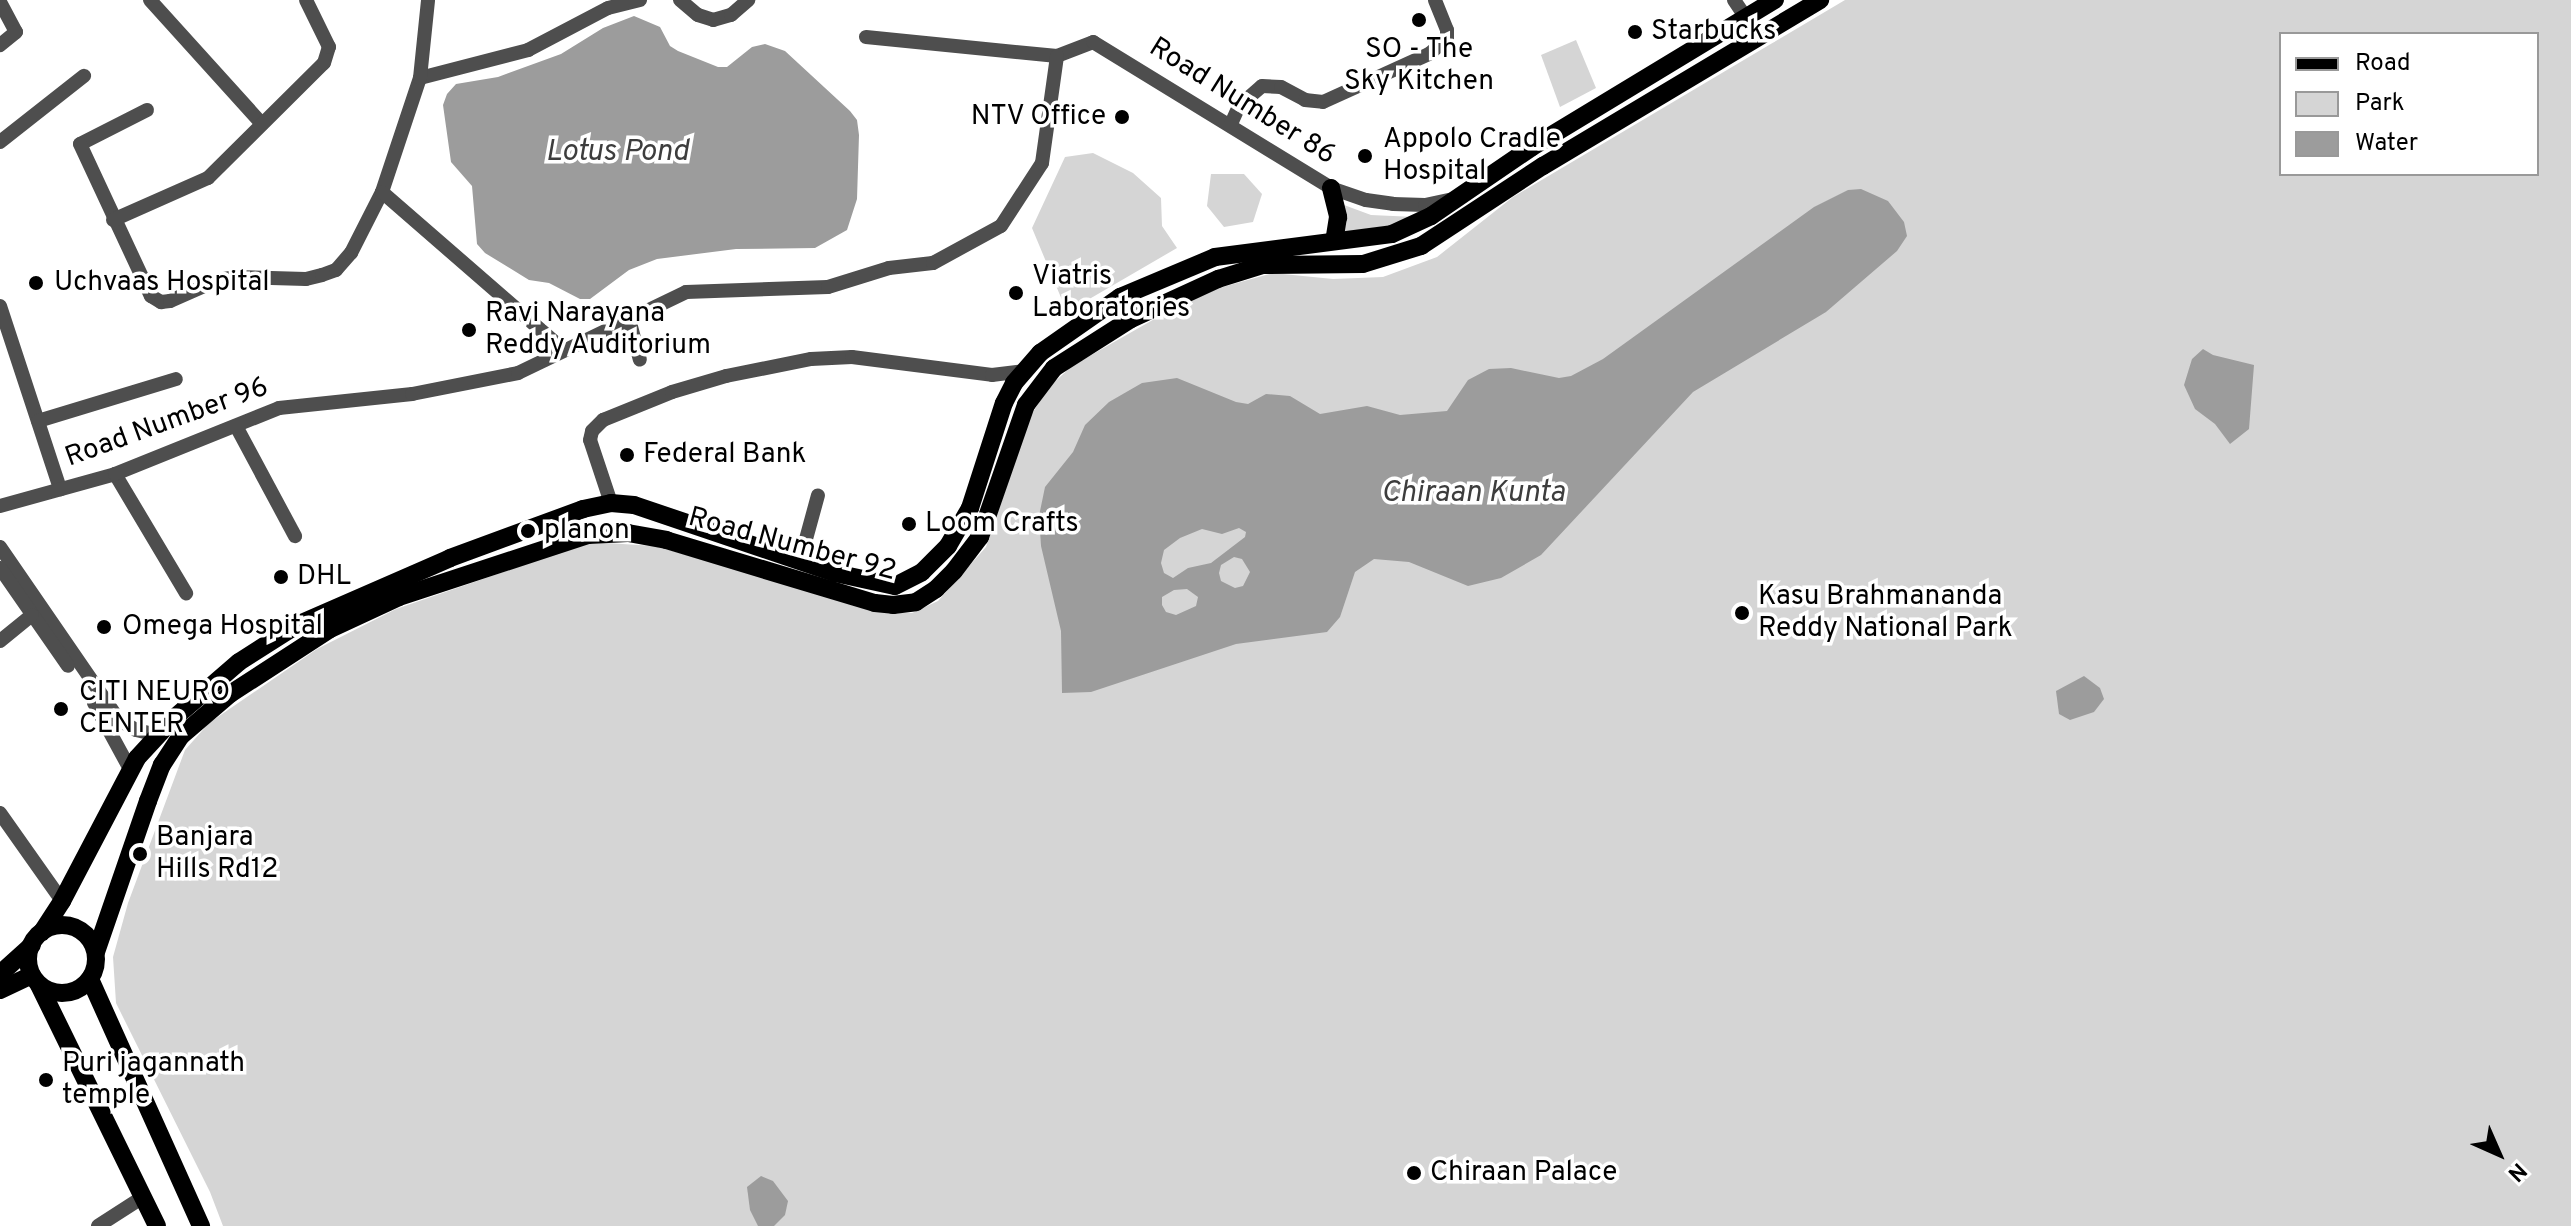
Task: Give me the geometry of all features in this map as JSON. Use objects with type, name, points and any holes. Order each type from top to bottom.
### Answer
[{"type":"main road","name":"Road Number 92","points":[[96,952],[162,765],[181,736],[202,716],[251,680],[330,629],[399,597],[456,577],[588,535],[628,533],[666,540],[875,603],[893,605],[916,602],[936,589],[954,571],[980,537],[1026,405],[1054,368],[1131,319],[1218,279],[1263,265],[1363,264],[1421,246],[1543,166],[1820,0]]},
{"type":"main road","name":"Road Number 92","points":[[0,974],[37,938],[62,901],[130,769],[158,735],[239,662],[325,611],[450,558],[583,509],[611,503],[647,509],[835,573],[895,586],[922,572],[948,546],[970,508],[1004,403],[1024,371],[1040,353],[1140,287],[1215,257],[1392,234],[1431,216],[1545,139],[1773,1]]},
{"type":"main road","points":[[1773,1],[1784,20]]},
{"type":"main road","points":[[1331,188],[1338,217],[1334,241]]},
{"type":"main road","points":[[450,558],[456,577]]},
{"type":"main road","points":[[239,662],[251,680]]},
{"type":"main road","points":[[0,990],[36,980],[60,993],[82,987],[90,979],[96,952],[84,933],[75,927],[52,927],[37,938],[28,960],[36,980],[157,1226]]},
{"type":"main road","points":[[90,979],[201,1226]]},
{"type":"street","points":[[150,0],[262,124]]},
{"type":"street","points":[[113,220],[208,178],[324,63],[329,47],[306,0]]},
{"type":"street","points":[[147,110],[80,144],[144,287],[161,302],[218,280],[235,277],[306,279],[336,270],[351,253],[382,192],[420,78],[428,0]]},
{"type":"street","points":[[420,78],[528,50],[608,8],[640,0]]},
{"type":"street","points":[[680,0],[698,15],[713,20],[731,15],[748,0]]},
{"type":"street","points":[[1231,124],[1239,106],[1262,86],[1281,87],[1305,100],[1323,102],[1429,54],[1447,39],[1447,30],[1435,0]]},
{"type":"street","points":[[1734,0],[1746,18]]},
{"type":"street","points":[[0,2],[16,32],[0,45]]},
{"type":"street","points":[[866,37],[1057,56]]},
{"type":"street","name":"Road Number 86","points":[[1057,56],[1093,42],[1331,188],[1366,200],[1393,204],[1425,205],[1454,200]]},
{"type":"street","name":"Road Number 96","points":[[0,506],[115,474],[279,408],[412,394],[518,373],[686,292],[828,287],[889,268],[933,263],[1001,226],[1042,163],[1057,56]]},
{"type":"street","points":[[0,142],[84,76]]},
{"type":"street","points":[[382,192],[564,350]]},
{"type":"street","points":[[0,306],[60,489]]},
{"type":"street","points":[[629,319],[640,360]]},
{"type":"street","points":[[611,503],[590,440],[592,431],[603,420],[672,392],[776,365],[825,358],[852,357],[992,375],[1024,371]]},
{"type":"street","points":[[992,375],[1004,403]]},
{"type":"street","points":[[38,421],[176,379]]},
{"type":"street","points":[[236,426],[295,536]]},
{"type":"street","points":[[115,474],[186,593]]},
{"type":"street","points":[[800,561],[818,495]]},
{"type":"street","points":[[0,547],[119,720],[136,730],[158,735]]},
{"type":"street","points":[[0,568],[107,722],[130,769]]},
{"type":"street","points":[[0,641],[32,615]]},
{"type":"street","points":[[0,813],[62,901]]},
{"type":"street","points":[[98,1226],[143,1197]]},
{"type":"green space","name":"Kasu Brahmananda Reddy National Park","points":[[1845,0],[2571,0],[2571,1226],[223,1226],[210,1192],[116,1003],[113,957],[128,903],[185,750],[209,723],[317,649],[396,609],[590,542],[655,546],[888,613],[912,613],[938,601],[986,547],[1031,415],[1049,387],[1072,366],[1172,309],[1219,288],[1273,273],[1333,279],[1383,277],[1437,257],[1513,197]]},
{"type":"green space","points":[[1576,40],[1596,88],[1560,107],[1541,55]]},
{"type":"green space","points":[[1093,153],[1133,173],[1161,198],[1162,226],[1177,248],[1067,312],[1032,228],[1065,157]]},
{"type":"green space","points":[[1211,174],[1244,174],[1262,194],[1253,222],[1224,227],[1207,206]]},
{"type":"green space","points":[[1344,205],[1371,215],[1415,217],[1394,225],[1344,232]]},
{"type":"water","name":"Lotus Pond","points":[[634,16],[660,27],[670,46],[678,51],[718,67],[727,67],[752,47],[765,44],[785,51],[850,111],[857,120],[859,135],[857,199],[847,230],[815,248],[736,249],[657,259],[629,270],[590,299],[580,299],[549,283],[529,280],[485,253],[477,244],[472,186],[451,162],[443,105],[447,94],[456,84],[498,77],[561,54],[603,28]]},
{"type":"water","name":"Chiraan Kunta","points":[[1861,189],[1888,201],[1904,222],[1907,236],[1897,251],[1826,312],[1693,392],[1541,555],[1501,578],[1468,586],[1409,562],[1374,559],[1355,572],[1340,617],[1327,632],[1236,644],[1091,692],[1062,693],[1061,631],[1041,546],[1039,516],[1045,487],[1073,452],[1085,425],[1109,402],[1142,383],[1177,378],[1248,404],[1266,394],[1290,396],[1320,414],[1367,406],[1400,415],[1447,411],[1468,380],[1489,369],[1511,368],[1559,378],[1571,376],[1603,359],[1814,207],[1848,190]],"holes":[[[1239,528],[1246,532],[1245,537],[1211,563],[1188,568],[1173,578],[1164,573],[1161,563],[1164,550],[1180,538],[1202,529],[1222,534]],[[1234,557],[1242,559],[1250,572],[1243,586],[1235,588],[1221,581],[1221,565]],[[1187,589],[1198,597],[1196,606],[1176,615],[1166,612],[1162,597],[1174,590]]]},
{"type":"water","points":[[2203,349],[2213,355],[2254,365],[2249,429],[2230,444],[2215,424],[2195,409],[2184,385],[2192,359]]},
{"type":"water","points":[[2084,676],[2100,688],[2104,699],[2094,712],[2070,720],[2059,714],[2056,691]]},
{"type":"water","points":[[761,1176],[773,1181],[788,1201],[785,1215],[774,1226],[758,1226],[750,1210],[747,1187]]},
{"type":"place","name":"SO - The Sky Kitchen","points":[[1419,20]]},
{"type":"place","name":"Starbucks","points":[[1635,32]]},
{"type":"place","name":"NTV Office","points":[[1122,117]]},
{"type":"place","name":"Appolo Cradle Hospital","points":[[1365,156]]},
{"type":"place","name":"Uchvaas Hospital","points":[[36,283]]},
{"type":"place","name":"Viatris Laboratories","points":[[1016,293]]},
{"type":"place","name":"Ravi Narayana Reddy Auditorium","points":[[469,330]]},
{"type":"place","name":"Federal Bank","points":[[627,455]]},
{"type":"place","name":"Loom Crafts","points":[[909,524]]},
{"type":"place","name":"planon","points":[[528,531]]},
{"type":"place","name":"DHL","points":[[281,577]]},
{"type":"place","name":"Kasu Brahmananda Reddy National Park","points":[[1742,613]]},
{"type":"place","name":"Omega Hospital","points":[[104,627]]},
{"type":"place","name":"CITI NEURO CENTER","points":[[61,709]]},
{"type":"place","name":"Banjara Hills Rd12","points":[[140,854]]},
{"type":"place","name":"Puri jagannath temple","points":[[46,1080]]},
{"type":"place","name":"Chiraan Palace","points":[[1414,1173]]}]
